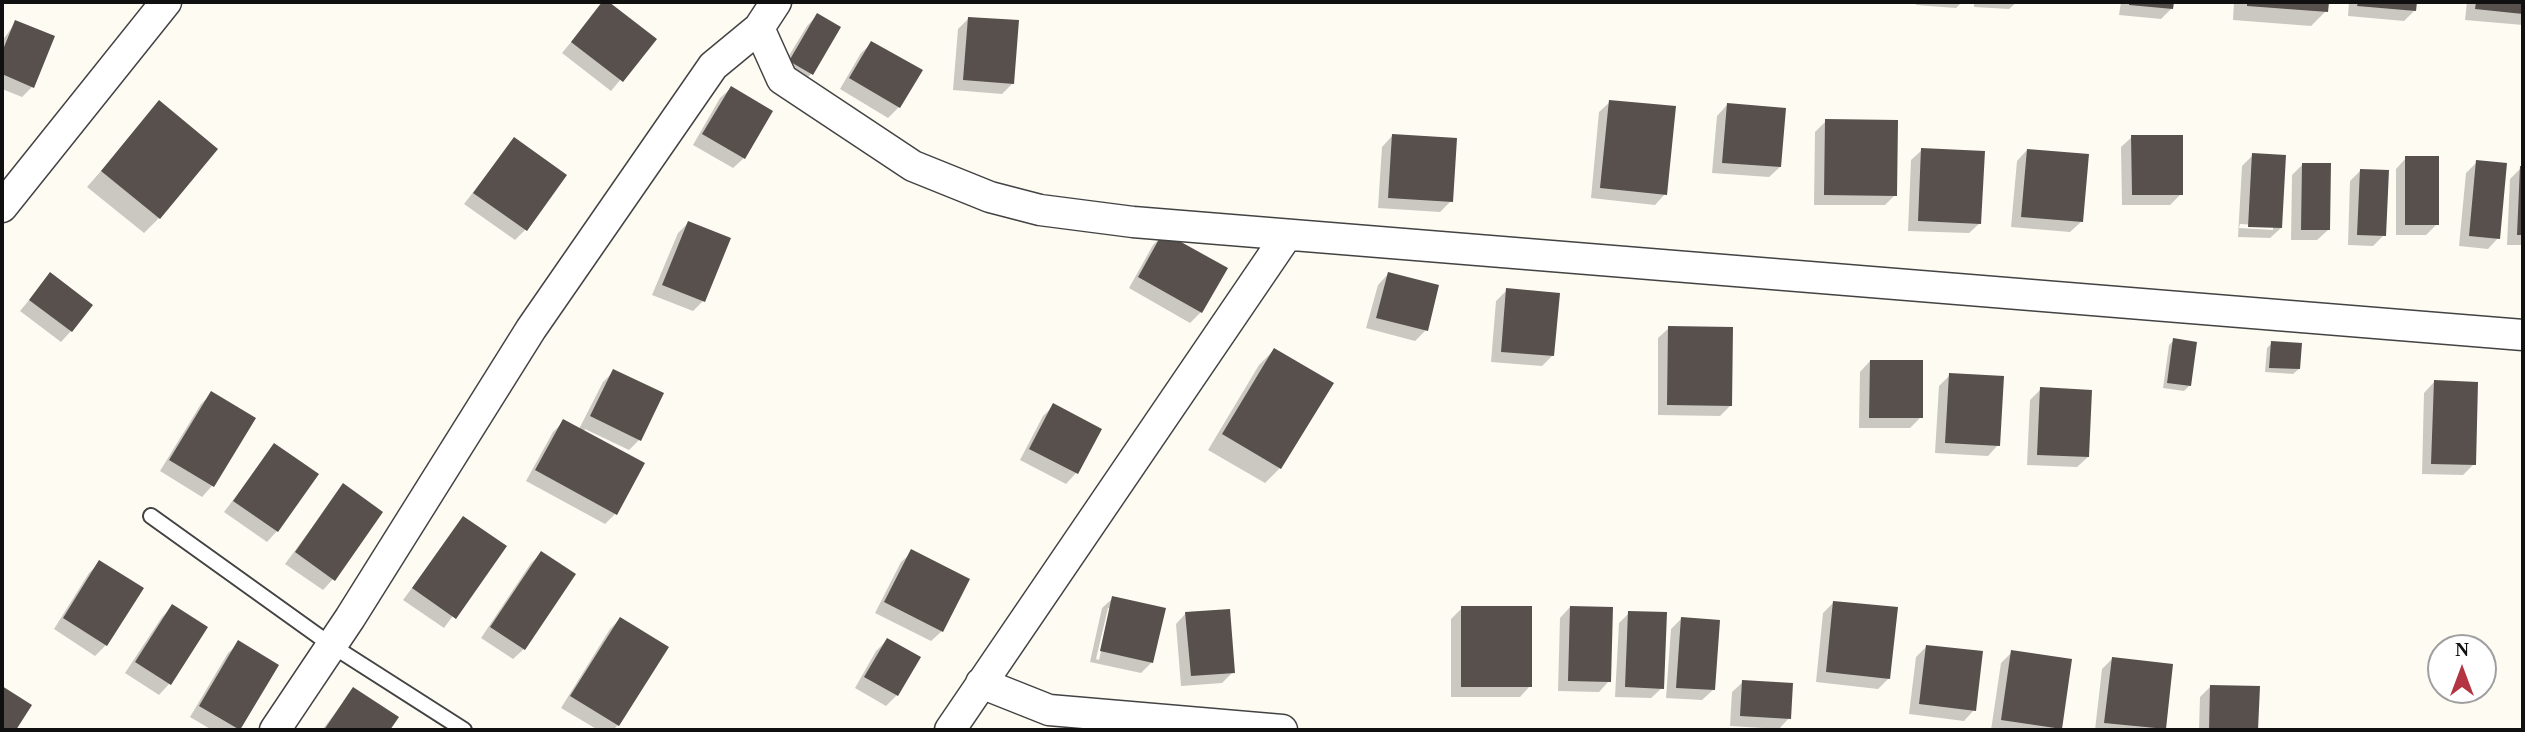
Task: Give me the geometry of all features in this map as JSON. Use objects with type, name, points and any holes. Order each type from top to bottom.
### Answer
[{"type":"street","points":[[2,206],[166,2]]},
{"type":"street","points":[[275,730],[531,329],[713,66],[759,28],[776,2]]},
{"type":"street","points":[[759,28],[782,79],[913,166],[977,192],[1054,211],[1133,222],[1287,235],[2523,335]]},
{"type":"street","points":[[950,730],[1287,235]]},
{"type":"street","points":[[981,683],[1049,710],[1282,730]]},
{"type":"lane","points":[[151,516],[331,645],[464,730]]},
{"type":"building","points":[[602,2],[609,2],[657,39],[623,82],[571,42]]},
{"type":"building","points":[[2129,2],[2174,2],[2173,9],[2129,5]]},
{"type":"building","points":[[2247,2],[2329,2],[2328,12],[2247,6]]},
{"type":"building","points":[[2358,2],[2417,2],[2416,11],[2357,6]]},
{"type":"building","points":[[2476,2],[2523,2],[2523,14],[2475,9]]},
{"type":"building","points":[[817,13],[841,27],[813,75],[789,61]]},
{"type":"building","points":[[968,17],[1019,20],[1014,84],[963,80]]},
{"type":"building","points":[[15,20],[55,36],[34,88],[2,74],[2,52]]},
{"type":"building","points":[[871,41],[923,70],[900,108],[849,78]]},
{"type":"building","points":[[731,86],[773,111],[745,159],[702,134]]},
{"type":"building","points":[[159,100],[218,149],[160,219],[101,171]]},
{"type":"building","points":[[1609,100],[1676,106],[1667,195],[1600,188]]},
{"type":"building","points":[[1727,103],[1786,108],[1781,167],[1722,163]]},
{"type":"building","points":[[1825,119],[1898,120],[1897,196],[1824,195]]},
{"type":"building","points":[[1392,134],[1457,138],[1453,202],[1388,198]]},
{"type":"building","points":[[2131,135],[2183,135],[2183,195],[2132,195]]},
{"type":"building","points":[[514,137],[567,175],[527,231],[473,193]]},
{"type":"building","points":[[1921,148],[1985,151],[1981,224],[1918,221]]},
{"type":"building","points":[[2027,149],[2089,154],[2083,222],[2021,217]]},
{"type":"building","points":[[2252,153],[2286,155],[2282,228],[2248,227]]},
{"type":"building","points":[[2405,156],[2439,156],[2439,225],[2405,225]]},
{"type":"building","points":[[2476,160],[2507,163],[2500,239],[2469,236]]},
{"type":"building","points":[[2302,163],[2331,163],[2330,230],[2301,230]]},
{"type":"building","points":[[2520,166],[2523,166],[2523,235],[2517,235]]},
{"type":"building","points":[[2360,169],[2389,170],[2386,236],[2357,235]]},
{"type":"building","points":[[688,221],[731,238],[705,302],[662,285]]},
{"type":"building","points":[[1163,232],[1228,268],[1202,313],[1138,277]]},
{"type":"building","points":[[50,272],[93,305],[72,332],[29,300]]},
{"type":"building","points":[[1388,272],[1439,285],[1428,331],[1376,318]]},
{"type":"building","points":[[1506,288],[1560,293],[1554,356],[1501,352]]},
{"type":"building","points":[[1668,326],[1733,327],[1732,406],[1667,405]]},
{"type":"building","points":[[2173,338],[2197,342],[2191,386],[2167,383]]},
{"type":"building","points":[[2271,341],[2302,343],[2300,369],[2269,368]]},
{"type":"building","points":[[1274,348],[1334,383],[1281,469],[1222,434]]},
{"type":"building","points":[[1870,360],[1923,360],[1923,418],[1869,418]]},
{"type":"building","points":[[613,369],[664,393],[641,441],[590,416]]},
{"type":"building","points":[[1949,373],[2004,376],[2000,446],[1945,443]]},
{"type":"building","points":[[2434,380],[2478,382],[2476,465],[2431,464]]},
{"type":"building","points":[[2040,387],[2092,390],[2089,457],[2037,455]]},
{"type":"building","points":[[211,391],[256,418],[214,487],[169,460]]},
{"type":"building","points":[[1053,403],[1102,429],[1078,474],[1029,449]]},
{"type":"building","points":[[563,419],[645,463],[617,515],[535,470]]},
{"type":"building","points":[[274,443],[319,474],[278,532],[233,501]]},
{"type":"building","points":[[343,483],[383,512],[335,581],[295,552]]},
{"type":"building","points":[[463,516],[507,546],[456,619],[412,588]]},
{"type":"building","points":[[911,549],[970,579],[943,632],[884,602]]},
{"type":"building","points":[[541,551],[576,574],[525,650],[490,627]]},
{"type":"building","points":[[99,560],[144,588],[107,646],[63,618]]},
{"type":"building","points":[[1112,596],[1166,608],[1153,663],[1100,651]]},
{"type":"building","points":[[1833,601],[1898,607],[1890,679],[1826,672]]},
{"type":"building","points":[[172,604],[208,627],[171,685],[135,662]]},
{"type":"building","points":[[1461,606],[1532,606],[1532,687],[1461,687]]},
{"type":"building","points":[[1570,606],[1613,607],[1611,682],[1568,681]]},
{"type":"building","points":[[1230,609],[1235,673],[1191,676],[1185,612]]},
{"type":"building","points":[[1628,611],[1667,612],[1664,689],[1625,687]]},
{"type":"building","points":[[620,617],[669,647],[619,726],[570,696]]},
{"type":"building","points":[[1681,617],[1720,620],[1715,690],[1676,688]]},
{"type":"building","points":[[887,638],[921,657],[898,696],[864,677]]},
{"type":"building","points":[[238,640],[279,665],[240,730],[199,706]]},
{"type":"building","points":[[1926,645],[1983,651],[1976,711],[1919,704]]},
{"type":"building","points":[[2011,650],[2072,659],[2062,729],[2001,720]]},
{"type":"building","points":[[2112,657],[2173,664],[2166,729],[2104,723]]},
{"type":"building","points":[[1742,680],[1793,683],[1791,719],[1740,716]]},
{"type":"building","points":[[2210,685],[2260,686],[2258,730],[2209,730]]},
{"type":"building","points":[[2,686],[32,705],[16,730],[2,730]]},
{"type":"building","points":[[353,687],[399,717],[390,730],[324,730]]}]
